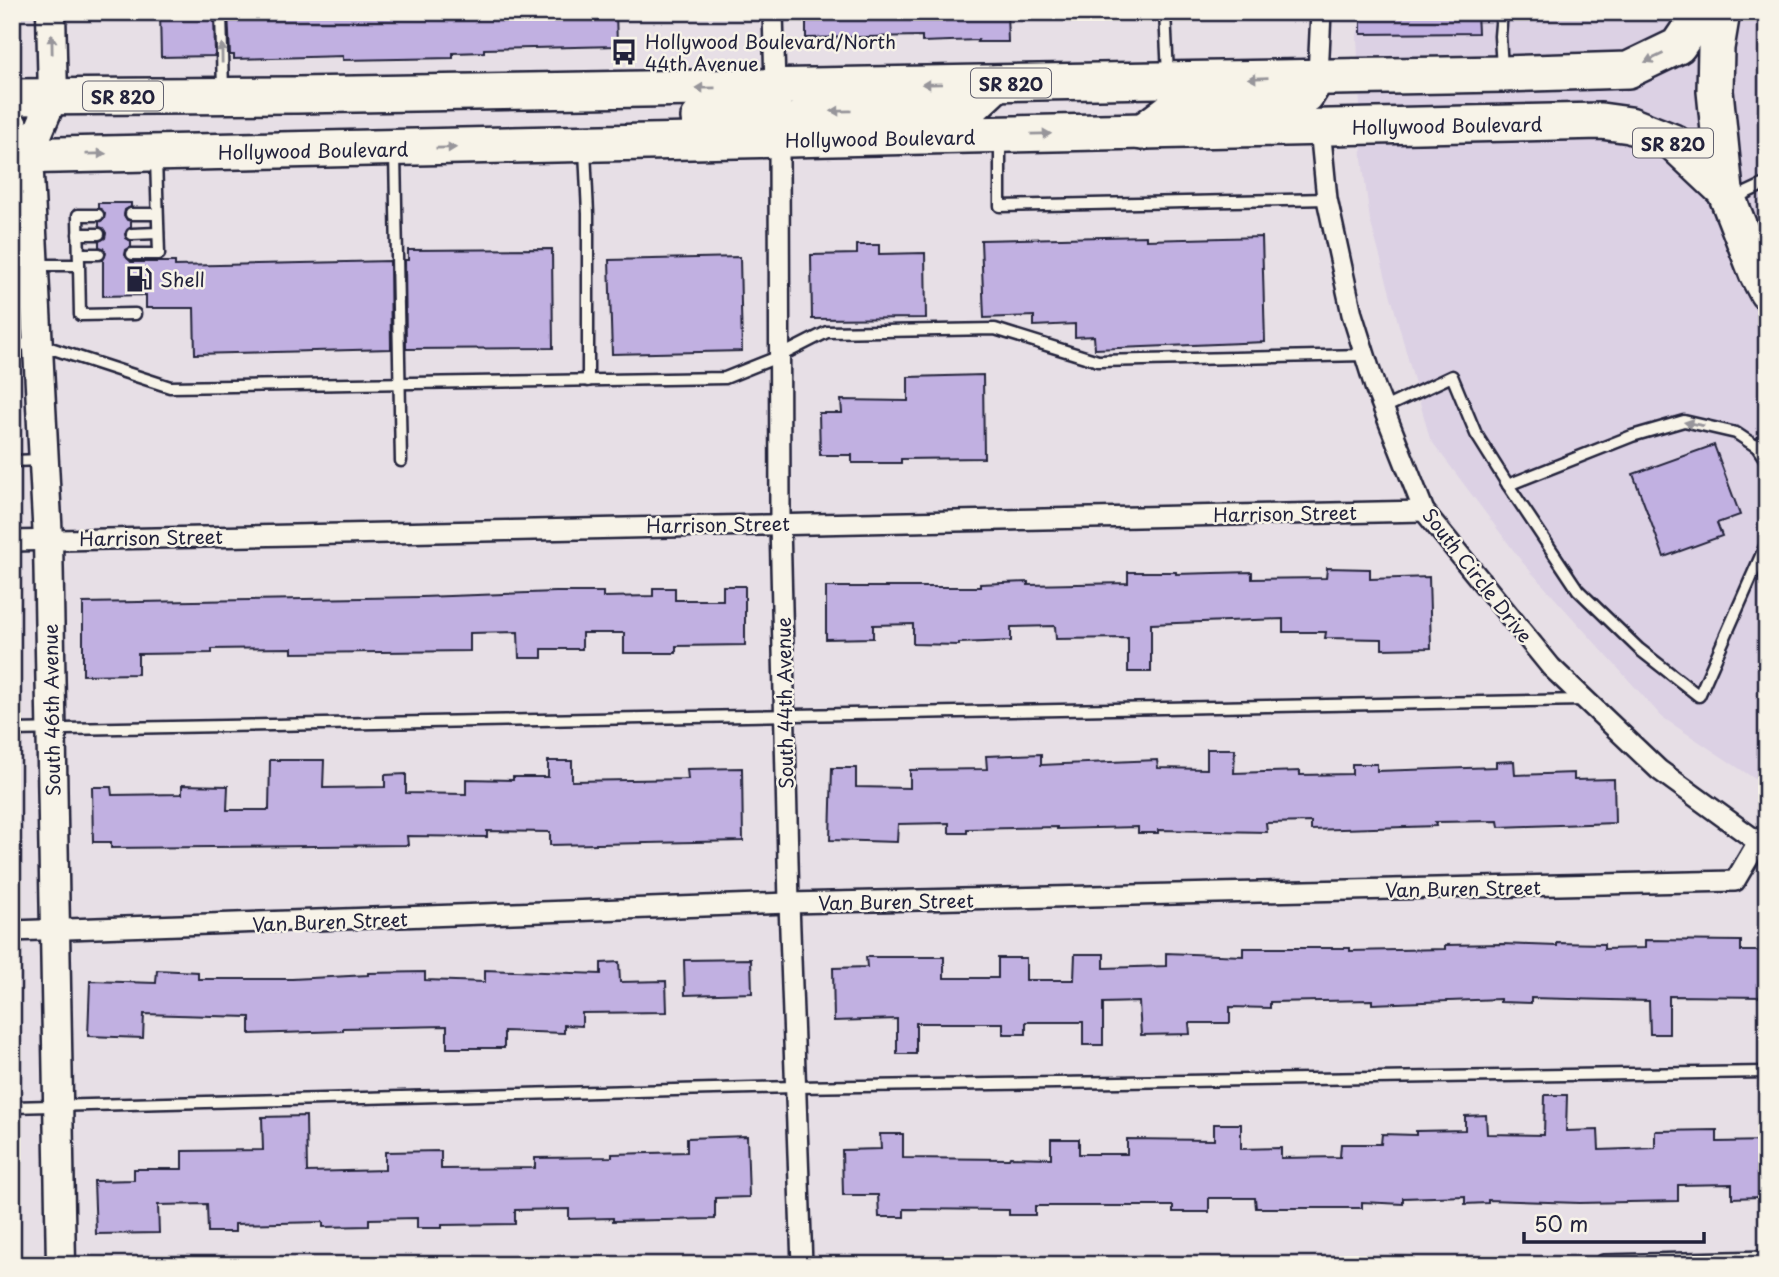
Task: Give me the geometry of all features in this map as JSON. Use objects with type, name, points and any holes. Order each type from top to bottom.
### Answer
[{"type":"highway","name":"SR 820","points":[[12,97],[997,83],[1503,74],[1628,69],[1678,47],[1701,12]]},
{"type":"highway","name":"Hollywood Boulevard","points":[[1721,12],[1716,48],[1715,92],[1727,196],[1756,274],[1767,292]]},
{"type":"highway","points":[[1320,128],[1321,121],[1336,107],[1356,96],[1477,95],[1503,74]]},
{"type":"highway","points":[[1142,132],[1178,105],[1287,102],[1306,95],[1318,76]]},
{"type":"highway","points":[[779,140],[786,128],[802,117],[820,111],[969,109],[997,83]]},
{"type":"highway","points":[[508,146],[575,121],[744,117],[762,109],[774,98],[775,86]]},
{"type":"highway","name":"Hollywood Boulevard","points":[[20,156],[1601,121],[1630,125],[1673,142],[1727,196]]},
{"type":"street","points":[[20,156],[53,97],[51,12]]},
{"type":"street","points":[[773,12],[775,86]]},
{"type":"street","points":[[1318,76],[1321,12]]},
{"type":"street","points":[[12,123],[20,156]]},
{"type":"street","name":"South Circle Drive","points":[[1320,128],[1327,199],[1352,314],[1384,408],[1424,511],[1551,667],[1659,770],[1762,844]]},
{"type":"street","name":"South 44th Avenue","points":[[779,140],[780,523],[789,904],[802,1265]]},
{"type":"street","name":"South 46th Avenue","points":[[20,156],[34,265],[25,345],[44,460],[48,540],[61,1265]]},
{"type":"street","name":"Harrison Street","points":[[12,541],[1424,511]]},
{"type":"street","name":"Van Buren Street","points":[[12,931],[789,904],[1735,881],[1762,844]]},
{"type":"street","points":[[1604,1265],[1767,1261]]},
{"type":"lane","points":[[221,12],[223,95]]},
{"type":"lane","points":[[1166,12],[1168,80]]},
{"type":"lane","points":[[1502,12],[1500,36],[1503,74]]},
{"type":"lane","points":[[999,135],[1000,206],[1327,199]]},
{"type":"lane","points":[[585,144],[588,214],[588,381]]},
{"type":"lane","points":[[395,148],[401,461]]},
{"type":"lane","points":[[131,254],[159,254],[156,153]]},
{"type":"lane","points":[[1727,196],[1767,183]]},
{"type":"lane","points":[[131,214],[157,214]]},
{"type":"lane","points":[[98,215],[78,215],[80,315],[135,314]]},
{"type":"lane","points":[[131,234],[158,233]]},
{"type":"lane","points":[[78,234],[99,234]]},
{"type":"lane","points":[[34,265],[79,260],[99,254]]},
{"type":"lane","points":[[25,345],[170,387],[725,378],[780,356],[827,332],[995,329],[1098,361],[1365,355]]},
{"type":"lane","points":[[1384,408],[1452,376],[1476,434],[1578,590],[1639,649],[1699,696],[1767,542]]},
{"type":"lane","points":[[1508,485],[1632,436],[1684,421],[1736,433],[1756,447],[1767,462]]},
{"type":"lane","points":[[1756,447],[1767,437]]},
{"type":"lane","points":[[12,461],[44,460]]},
{"type":"lane","points":[[12,730],[1585,699]]},
{"type":"lane","points":[[12,1107],[795,1087],[1767,1072]]},
{"type":"shaded area","points":[[1361,12],[1767,12],[1767,787],[1662,717],[1523,563],[1430,439],[1370,220],[1362,159],[1357,35]]},
{"type":"building","points":[[160,12],[214,12],[215,56],[161,57]]},
{"type":"building","points":[[228,12],[616,12],[617,46],[484,49],[484,52],[453,53],[453,58],[343,60],[343,56],[234,59],[234,55],[230,55]]},
{"type":"building","points":[[806,12],[1007,12],[1008,42],[922,42],[922,36],[806,38]]},
{"type":"building","points":[[1361,12],[1477,12],[1478,33],[1361,34]]},
{"type":"building","points":[[98,203],[131,203],[124,215],[131,221],[131,227],[125,234],[131,241],[131,247],[126,250],[125,255],[131,262],[175,262],[175,266],[390,261],[391,349],[195,354],[194,308],[146,308],[146,295],[103,296],[103,260],[106,253],[99,247],[99,241],[105,238],[106,233],[99,227],[99,222],[104,219],[105,214],[98,208]]},
{"type":"building","points":[[1146,236],[1146,240],[1262,237],[1265,342],[1095,349],[1094,336],[1075,337],[1075,324],[1034,326],[1034,316],[984,318],[981,240]]},
{"type":"building","points":[[857,245],[879,245],[879,254],[925,253],[926,318],[812,319],[811,255],[857,254]]},
{"type":"building","points":[[552,249],[553,348],[406,349],[405,260],[408,260],[408,250]]},
{"type":"building","points":[[740,257],[742,351],[612,354],[609,260]]},
{"type":"building","points":[[983,375],[984,458],[901,459],[901,463],[852,463],[852,455],[820,455],[819,413],[842,413],[841,400],[908,401],[908,377]]},
{"type":"building","points":[[1714,445],[1740,515],[1717,523],[1722,536],[1664,557],[1633,474]]},
{"type":"building","points":[[1327,568],[1370,569],[1370,579],[1429,577],[1431,648],[1382,649],[1382,639],[1325,638],[1326,632],[1283,632],[1283,619],[1151,624],[1151,672],[1128,672],[1128,638],[1056,639],[1055,626],[1011,627],[1011,641],[959,645],[913,644],[913,624],[873,625],[873,638],[826,639],[826,587],[980,587],[980,584],[1028,582],[1028,585],[1128,583],[1128,572],[1252,572],[1252,579],[1326,578]]},
{"type":"building","points":[[723,586],[745,586],[745,645],[676,646],[676,653],[624,653],[624,633],[582,633],[582,649],[542,649],[542,658],[519,658],[518,632],[470,633],[470,651],[292,653],[292,648],[212,649],[212,653],[138,654],[138,674],[83,675],[83,603],[556,592],[603,592],[603,597],[653,596],[653,588],[675,588],[675,600],[723,600]]},
{"type":"building","points":[[1207,749],[1235,749],[1234,773],[1300,771],[1300,775],[1352,774],[1352,764],[1377,764],[1377,771],[1496,767],[1496,762],[1514,761],[1515,775],[1574,773],[1574,780],[1614,779],[1615,823],[1499,827],[1498,821],[1435,822],[1436,826],[1311,830],[1311,822],[1266,823],[1267,832],[1158,830],[1158,833],[1138,833],[1138,827],[1057,827],[967,829],[967,833],[949,833],[949,823],[898,824],[897,842],[830,840],[832,768],[856,768],[856,787],[910,788],[910,770],[987,769],[986,756],[1041,754],[1041,765],[1157,760],[1158,768],[1207,769]]},
{"type":"building","points":[[270,760],[324,760],[323,788],[385,787],[385,775],[406,774],[406,793],[466,794],[466,779],[513,780],[513,777],[548,777],[548,761],[572,761],[572,781],[688,779],[687,769],[742,768],[743,841],[550,845],[550,832],[487,831],[487,837],[407,836],[408,845],[111,848],[111,842],[93,842],[92,787],[111,787],[112,795],[182,794],[182,785],[228,786],[227,810],[269,810]]},
{"type":"building","points":[[1645,940],[1741,941],[1741,951],[1767,951],[1767,997],[1669,996],[1669,1034],[1650,1034],[1649,1001],[1531,998],[1531,1003],[1500,1002],[1500,999],[1372,1004],[1372,1000],[1270,1002],[1270,1008],[1230,1007],[1230,1023],[1189,1023],[1190,1034],[1141,1035],[1139,1002],[1103,1003],[1103,1045],[1083,1045],[1083,1022],[1026,1022],[1026,1034],[1003,1034],[1003,1023],[916,1023],[916,1054],[897,1054],[897,1019],[834,1021],[833,968],[867,967],[866,957],[944,957],[944,978],[998,978],[998,958],[1026,958],[1026,980],[1074,980],[1075,954],[1104,954],[1104,968],[1166,966],[1166,953],[1243,956],[1243,948],[1350,948],[1350,951],[1445,949],[1445,945],[1557,946],[1557,943],[1604,944],[1604,949],[1645,948]]},
{"type":"building","points":[[751,959],[752,993],[685,995],[684,960]]},
{"type":"building","points":[[619,962],[620,982],[666,981],[667,1012],[582,1013],[582,1026],[564,1025],[564,1033],[504,1031],[504,1048],[447,1048],[447,1026],[343,1028],[343,1031],[250,1034],[250,1017],[144,1014],[143,1038],[88,1036],[90,981],[156,983],[157,970],[198,972],[198,979],[292,979],[425,972],[425,980],[485,982],[485,970],[601,974],[601,963]]},
{"type":"building","points":[[1545,1095],[1567,1095],[1566,1131],[1598,1130],[1599,1150],[1655,1148],[1655,1131],[1717,1130],[1717,1142],[1767,1141],[1767,1186],[1759,1187],[1759,1197],[1732,1198],[1732,1184],[1678,1185],[1678,1201],[1580,1203],[1488,1200],[1488,1203],[1465,1204],[1465,1196],[1403,1198],[1403,1204],[1362,1202],[1362,1208],[1256,1208],[1255,1198],[1209,1198],[1209,1212],[1173,1212],[1173,1206],[1035,1206],[1035,1215],[1009,1215],[1009,1210],[904,1209],[904,1217],[879,1217],[878,1195],[843,1195],[842,1150],[881,1149],[880,1134],[903,1134],[903,1158],[1051,1158],[1051,1139],[1079,1139],[1079,1154],[1127,1154],[1127,1139],[1214,1140],[1214,1124],[1241,1124],[1241,1149],[1281,1148],[1281,1158],[1340,1157],[1341,1144],[1381,1144],[1382,1134],[1416,1135],[1416,1131],[1465,1130],[1465,1116],[1486,1115],[1487,1134],[1544,1135]]},
{"type":"building","points":[[306,1116],[307,1172],[385,1170],[385,1152],[441,1151],[441,1169],[535,1168],[535,1158],[687,1152],[687,1138],[747,1136],[749,1197],[715,1198],[715,1219],[613,1221],[613,1218],[569,1219],[569,1209],[515,1210],[515,1224],[417,1228],[417,1218],[369,1219],[369,1226],[323,1227],[323,1222],[235,1224],[235,1232],[208,1232],[207,1204],[158,1205],[159,1233],[96,1234],[94,1181],[134,1180],[134,1169],[182,1169],[182,1151],[263,1150],[262,1117]]},
{"type":"place","name":"Hollywood Boulevard/North 44th Avenue","points":[[624,52]]},
{"type":"place","name":"Shell","points":[[139,279]]}]
